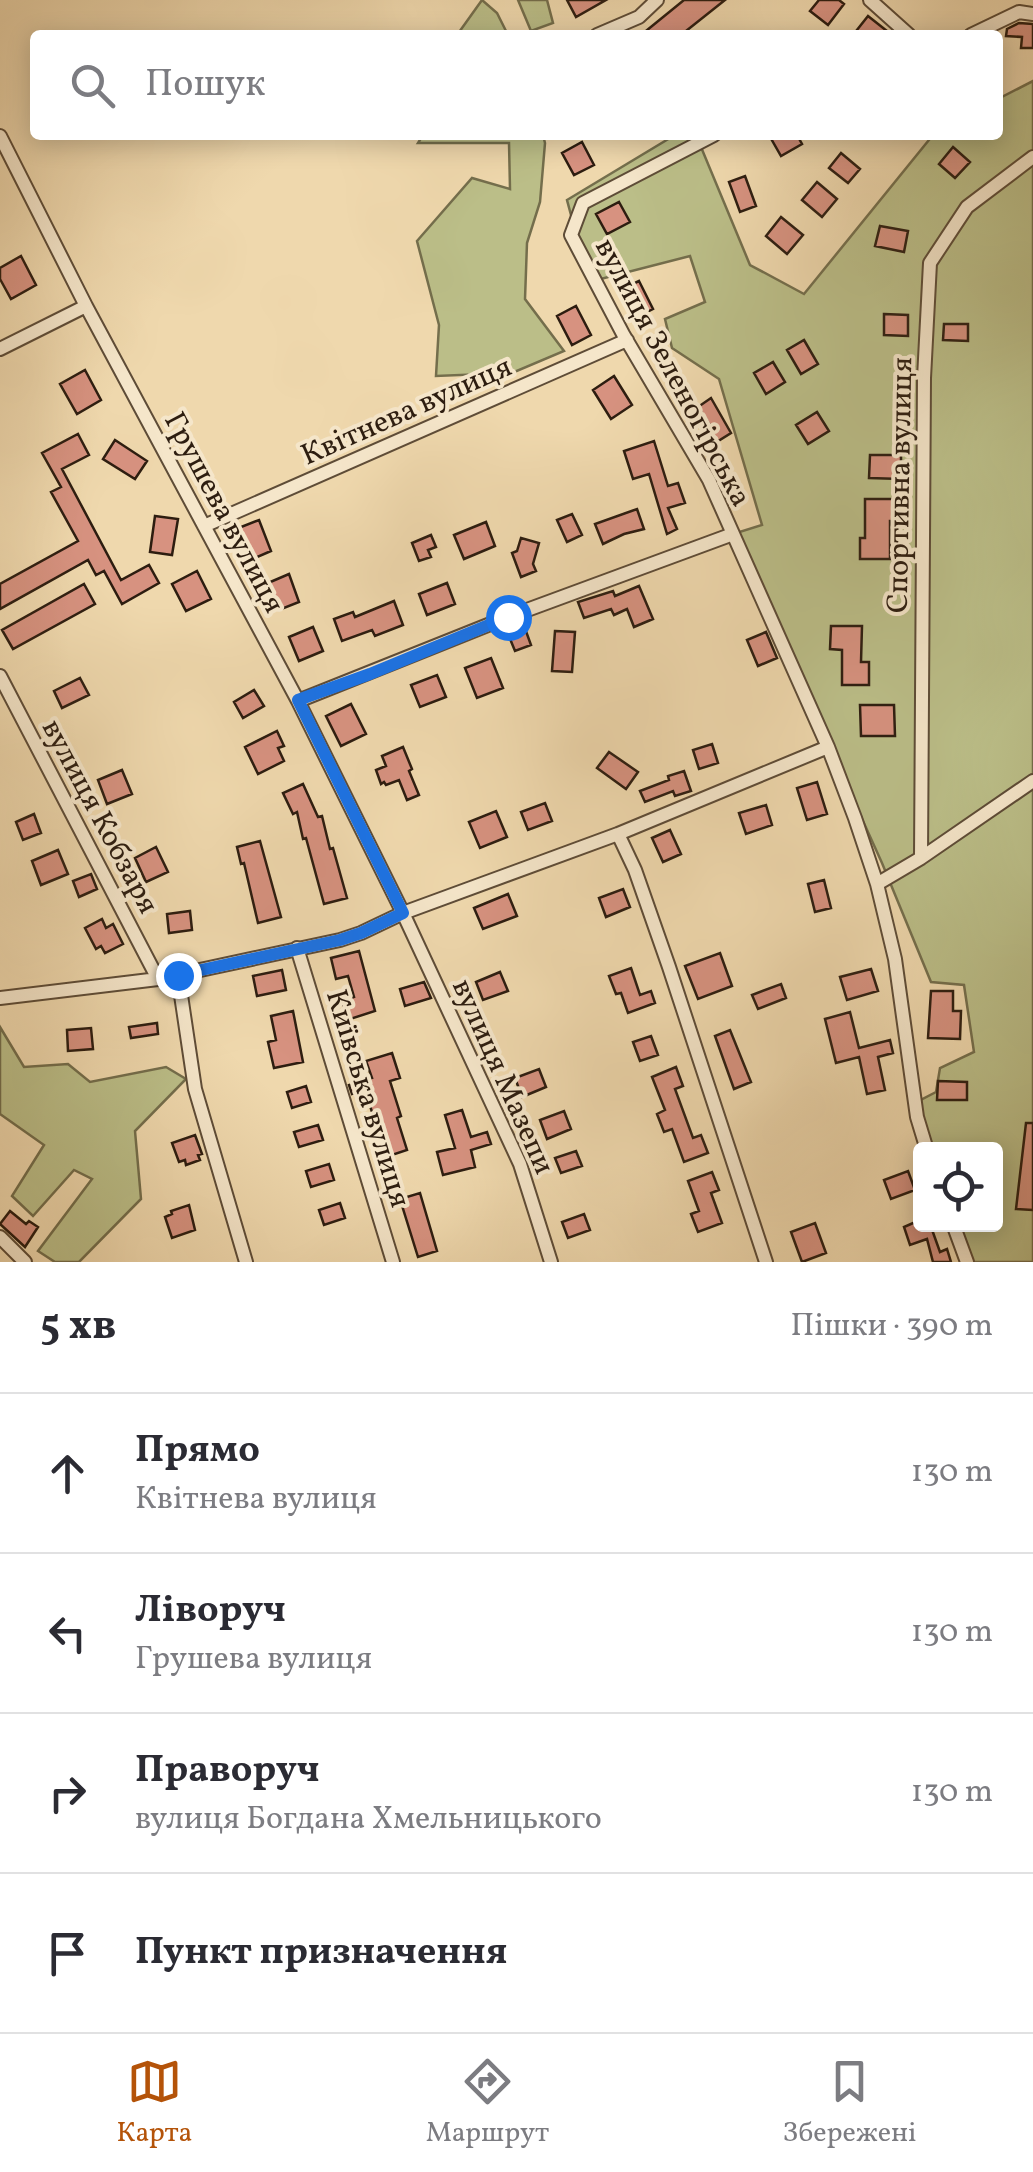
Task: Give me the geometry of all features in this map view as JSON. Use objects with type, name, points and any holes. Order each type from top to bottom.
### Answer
[{"type":"street","points":[[608,30],[639,16],[657,0]]},
{"type":"street","points":[[870,0],[903,30]]},
{"type":"street","points":[[981,30],[1019,12],[1033,14]]},
{"type":"street","name":"Грушева вулиця","points":[[0,136],[86,306],[298,700],[403,913]]},
{"type":"street","name":"вулиця Зеленогірська","points":[[704,140],[583,203],[571,235],[709,480],[733,534]]},
{"type":"street","name":"Спортивна вулиця","points":[[921,858],[924,378],[930,263],[966,207],[1033,157]]},
{"type":"street","points":[[0,349],[86,306]]},
{"type":"street","name":"Квітнева вулиця","points":[[204,526],[627,340]]},
{"type":"street","points":[[298,700],[733,534],[828,747],[877,884],[895,959],[924,1142]]},
{"type":"street","name":"вулиця Кобзаря","points":[[0,676],[158,979]]},
{"type":"street","points":[[0,998],[158,979],[350,936],[618,834],[828,747]]},
{"type":"street","points":[[877,884],[1033,782]]},
{"type":"street","points":[[618,834],[669,966],[766,1262]]},
{"type":"street","name":"вулиця Мазепи","points":[[403,913],[520,1164],[551,1262]]},
{"type":"street","name":"Київська вулиця","points":[[297,948],[393,1262]]},
{"type":"street","points":[[178,975],[195,1089],[246,1262]]},
{"type":"street","points":[[956,1232],[966,1262]]},
{"type":"street","points":[[0,1237],[25,1262]]},
{"type":"green space","points":[[482,0],[497,13],[506,30],[461,30]]},
{"type":"green space","points":[[518,0],[547,0],[553,23],[531,30]]},
{"type":"green space","points":[[1033,81],[1033,1262],[967,1262],[956,1232],[1003,1232],[1003,1142],[925,1142],[915,1103],[936,1092],[940,1068],[974,1052],[964,985],[931,982],[882,863],[733,534],[762,525],[719,379],[672,348],[665,319],[705,302],[690,256],[589,282],[567,200],[667,140],[698,140],[750,265],[804,294],[929,140],[1003,140],[1003,96]]},
{"type":"green space","points":[[544,140],[540,202],[527,243],[525,299],[564,351],[512,373],[436,376],[439,325],[417,241],[472,178],[510,189],[509,143],[418,143]]},
{"type":"green space","points":[[0,1027],[24,1067],[68,1064],[90,1082],[166,1067],[186,1079],[135,1131],[141,1199],[79,1262],[55,1262],[38,1251],[92,1179],[74,1170],[33,1216],[12,1196],[44,1145],[0,1114]]},
{"type":"building","points":[[567,0],[606,0],[576,17]]},
{"type":"building","points":[[684,0],[725,0],[687,30],[647,30]]},
{"type":"building","points":[[819,0],[839,0],[844,4],[828,25],[810,11]]},
{"type":"building","points":[[868,16],[886,30],[857,30]]},
{"type":"building","points":[[1019,23],[1033,24],[1033,48],[1021,48],[1022,37],[1006,36],[1007,29]]},
{"type":"building","points":[[772,140],[800,140],[802,144],[781,156]]},
{"type":"building","points":[[582,142],[594,165],[574,175],[562,153]]},
{"type":"building","points":[[953,147],[970,162],[955,178],[939,164]]},
{"type":"building","points":[[841,153],[860,169],[848,183],[829,168]]},
{"type":"building","points":[[745,176],[756,206],[740,212],[729,182]]},
{"type":"building","points":[[817,182],[837,199],[822,217],[802,200]]},
{"type":"building","points":[[619,202],[630,222],[607,234],[596,214]]},
{"type":"building","points":[[781,217],[803,235],[787,254],[766,236]]},
{"type":"building","points":[[880,226],[908,231],[904,252],[875,246]]},
{"type":"building","points":[[21,256],[36,285],[11,299],[0,279],[0,268]]},
{"type":"building","points":[[639,281],[653,309],[633,319],[620,290]]},
{"type":"building","points":[[576,306],[591,335],[572,345],[557,316]]},
{"type":"building","points":[[884,314],[908,315],[908,336],[884,335]]},
{"type":"building","points":[[944,324],[968,324],[968,341],[943,340]]},
{"type":"building","points":[[804,340],[818,364],[801,374],[787,350]]},
{"type":"building","points":[[773,362],[785,382],[766,394],[754,373]]},
{"type":"building","points":[[85,370],[101,400],[77,414],[60,384]]},
{"type":"building","points":[[614,376],[632,405],[611,419],[593,390]]},
{"type":"building","points":[[711,398],[731,433],[715,443],[709,434],[714,431],[698,407]]},
{"type":"building","points":[[817,412],[829,431],[808,444],[796,425]]},
{"type":"building","points":[[78,434],[89,455],[62,469],[121,580],[149,565],[159,583],[122,604],[104,571],[96,575],[88,560],[0,609],[0,584],[78,541],[51,492],[61,487],[42,453]]},
{"type":"building","points":[[115,440],[147,461],[135,479],[103,459]]},
{"type":"building","points":[[654,441],[668,486],[678,483],[685,503],[668,508],[677,529],[667,534],[649,474],[633,479],[624,451]]},
{"type":"building","points":[[870,455],[901,455],[901,479],[869,478]]},
{"type":"building","points":[[865,499],[900,499],[899,521],[890,521],[890,559],[860,559],[860,538],[865,538]]},
{"type":"building","points":[[637,509],[644,529],[603,544],[595,524]]},
{"type":"building","points":[[572,514],[582,535],[567,542],[557,520]]},
{"type":"building","points":[[155,516],[178,519],[172,555],[150,552]]},
{"type":"building","points":[[259,520],[271,551],[248,561],[236,529]]},
{"type":"building","points":[[486,522],[495,546],[464,559],[454,535]]},
{"type":"building","points":[[431,535],[436,547],[428,550],[431,557],[419,561],[412,543]]},
{"type":"building","points":[[521,538],[539,543],[533,564],[536,571],[521,577],[512,553],[517,551]]},
{"type":"building","points":[[197,571],[211,599],[186,611],[172,584]]},
{"type":"building","points":[[289,574],[299,602],[279,610],[268,583]]},
{"type":"building","points":[[447,583],[455,604],[427,615],[419,594]]},
{"type":"building","points":[[84,584],[95,604],[13,649],[2,630]]},
{"type":"building","points":[[639,586],[653,619],[634,627],[627,609],[614,615],[611,609],[584,618],[578,602],[613,591],[615,596]]},
{"type":"building","points":[[394,601],[403,625],[375,636],[372,630],[342,641],[334,619],[353,612],[355,617]]},
{"type":"building","points":[[523,623],[531,645],[515,651],[506,629]]},
{"type":"building","points":[[831,626],[862,626],[861,662],[869,662],[869,685],[842,685],[842,650],[830,649]]},
{"type":"building","points":[[313,627],[323,651],[299,661],[289,637]]},
{"type":"building","points":[[555,631],[575,632],[572,672],[552,671]]},
{"type":"building","points":[[766,632],[777,658],[758,666],[747,640]]},
{"type":"building","points":[[491,658],[503,688],[477,698],[465,668]]},
{"type":"building","points":[[437,675],[446,697],[420,707],[411,685]]},
{"type":"building","points":[[80,678],[89,695],[62,708],[54,691]]},
{"type":"building","points":[[254,690],[264,706],[243,718],[234,702]]},
{"type":"building","points":[[351,704],[366,734],[341,746],[326,716]]},
{"type":"building","points":[[860,705],[894,705],[895,736],[861,736]]},
{"type":"building","points":[[277,731],[284,746],[278,748],[284,761],[258,774],[245,747]]},
{"type":"building","points":[[712,744],[718,763],[699,769],[693,750]]},
{"type":"building","points":[[403,747],[419,795],[407,800],[399,780],[381,784],[376,770],[386,766],[382,756]]},
{"type":"building","points":[[609,752],[638,772],[626,789],[597,768]]},
{"type":"building","points":[[122,770],[132,794],[107,804],[98,780]]},
{"type":"building","points":[[684,771],[691,791],[675,796],[673,791],[645,802],[640,791]]},
{"type":"building","points":[[817,782],[827,814],[807,820],[797,788]]},
{"type":"building","points":[[303,784],[318,817],[322,816],[347,898],[324,904],[297,812],[293,814],[283,793]]},
{"type":"building","points":[[545,803],[552,821],[528,830],[521,812]]},
{"type":"building","points":[[766,805],[772,825],[746,834],[739,813]]},
{"type":"building","points":[[496,811],[507,837],[480,848],[469,822]]},
{"type":"building","points":[[34,814],[41,833],[23,840],[16,822]]},
{"type":"building","points":[[670,830],[681,854],[663,862],[652,838]]},
{"type":"building","points":[[260,841],[281,917],[258,923],[237,847]]},
{"type":"building","points":[[156,847],[168,872],[146,882],[135,858]]},
{"type":"building","points":[[58,850],[68,874],[41,885],[32,861]]},
{"type":"building","points":[[91,874],[97,889],[79,897],[73,881]]},
{"type":"building","points":[[824,880],[831,908],[815,912],[808,884]]},
{"type":"building","points":[[623,889],[630,907],[606,917],[599,898]]},
{"type":"building","points":[[508,894],[517,916],[483,929],[474,908]]},
{"type":"building","points":[[190,911],[192,930],[169,933],[167,914]]},
{"type":"building","points":[[102,919],[106,928],[113,924],[123,944],[105,953],[101,946],[96,949],[85,928]]},
{"type":"building","points":[[359,951],[375,1011],[347,1020],[342,1001],[354,997],[348,976],[336,979],[331,958]]},
{"type":"building","points":[[720,953],[732,986],[698,999],[685,966]]},
{"type":"building","points":[[631,968],[640,995],[651,991],[655,1003],[628,1013],[609,976]]},
{"type":"building","points":[[871,969],[878,991],[847,1000],[840,977]]},
{"type":"building","points":[[282,970],[286,990],[257,996],[253,976]]},
{"type":"building","points":[[500,972],[508,991],[483,1000],[476,982]]},
{"type":"building","points":[[424,982],[431,998],[405,1006],[400,989]]},
{"type":"building","points":[[781,984],[786,998],[758,1009],[752,995]]},
{"type":"building","points":[[931,991],[953,991],[953,1011],[961,1011],[960,1039],[928,1038]]},
{"type":"building","points":[[293,1011],[303,1062],[274,1068],[268,1042],[276,1040],[271,1016]]},
{"type":"building","points":[[850,1012],[859,1048],[890,1040],[893,1053],[878,1057],[885,1090],[867,1094],[859,1057],[836,1063],[825,1019]]},
{"type":"building","points":[[157,1023],[158,1034],[131,1038],[129,1027]]},
{"type":"building","points":[[91,1028],[93,1049],[68,1051],[67,1030]]},
{"type":"building","points":[[730,1030],[751,1082],[734,1089],[715,1036]]},
{"type":"building","points":[[651,1036],[658,1055],[640,1061],[633,1042]]},
{"type":"building","points":[[392,1053],[400,1078],[390,1081],[407,1150],[383,1158],[365,1090],[352,1094],[349,1085],[372,1078],[366,1061]]},
{"type":"building","points":[[676,1067],[683,1086],[675,1089],[693,1138],[701,1135],[708,1153],[684,1162],[672,1129],[664,1132],[657,1114],[665,1110],[652,1077]]},
{"type":"building","points":[[539,1069],[546,1087],[522,1097],[515,1078]]},
{"type":"building","points":[[938,1081],[967,1082],[967,1100],[937,1100]]},
{"type":"building","points":[[306,1086],[311,1102],[292,1108],[287,1092]]},
{"type":"building","points":[[462,1110],[471,1137],[487,1132],[491,1144],[471,1150],[475,1167],[443,1175],[437,1152],[455,1148],[445,1115]]},
{"type":"building","points":[[564,1111],[571,1129],[547,1139],[540,1120]]},
{"type":"building","points":[[1026,1123],[1033,1123],[1033,1210],[1016,1209]]},
{"type":"building","points":[[318,1125],[323,1140],[299,1147],[294,1132]]},
{"type":"building","points":[[195,1135],[202,1154],[198,1155],[200,1160],[186,1165],[185,1160],[179,1162],[172,1143]]},
{"type":"building","points":[[576,1151],[582,1166],[561,1173],[555,1158]]},
{"type":"building","points":[[329,1164],[334,1180],[311,1187],[306,1171]]},
{"type":"building","points":[[908,1171],[913,1191],[891,1199],[884,1180]]},
{"type":"building","points":[[712,1172],[719,1190],[711,1193],[722,1223],[698,1232],[691,1214],[699,1211],[688,1181]]},
{"type":"building","points":[[420,1193],[437,1251],[418,1257],[400,1199]]},
{"type":"building","points":[[340,1203],[345,1218],[324,1225],[319,1210]]},
{"type":"building","points":[[189,1205],[195,1230],[172,1238],[165,1217]]},
{"type":"building","points":[[10,1211],[26,1224],[29,1221],[38,1227],[25,1247],[0,1224]]},
{"type":"building","points":[[584,1214],[590,1230],[568,1238],[562,1222]]},
{"type":"building","points":[[815,1223],[826,1253],[802,1262],[791,1232]]},
{"type":"building","points":[[913,1223],[913,1232],[933,1232],[940,1252],[947,1249],[951,1262],[933,1262],[927,1239],[910,1245],[904,1227]]},
{"type":"route","points":[[178,975],[340,940],[403,913],[298,700],[508,617]]}]
